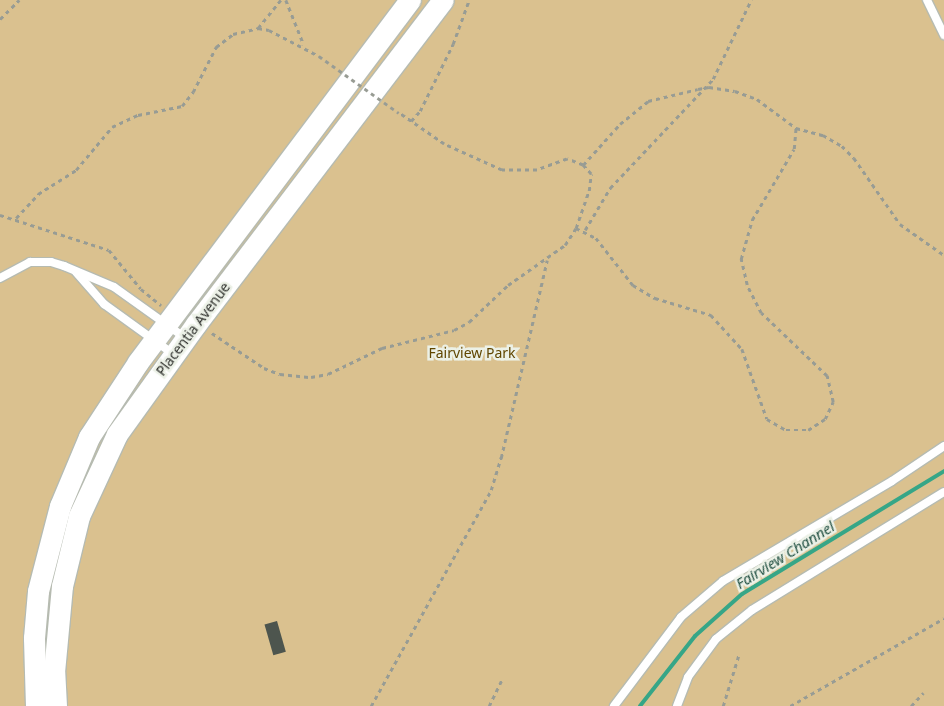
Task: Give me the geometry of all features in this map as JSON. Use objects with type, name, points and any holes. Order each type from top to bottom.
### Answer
[{"type":"main road","name":"Placentia Avenue","points":[[36,706],[34,638],[38,591],[60,506],[88,437],[160,323],[410,0]]},
{"type":"main road","name":"Placentia Avenue","points":[[56,706],[54,672],[62,586],[79,516],[117,434],[179,347],[443,0]]},
{"type":"lane","points":[[927,0],[944,35]]},
{"type":"lane","points":[[0,278],[30,262],[51,262],[75,270],[114,286],[160,323],[179,347]]},
{"type":"lane","points":[[75,270],[104,304],[160,323],[179,347]]},
{"type":"lane","points":[[614,706],[682,617],[723,581],[892,481],[944,446]]},
{"type":"lane","points":[[677,706],[688,677],[716,639],[752,610],[944,492]]},
{"type":"path","points":[[0,19],[19,0]]},
{"type":"path","points":[[258,28],[281,0]]},
{"type":"path","points":[[286,0],[304,46]]},
{"type":"path","points":[[411,122],[420,111],[453,44],[469,0]]},
{"type":"path","points":[[585,230],[610,188],[712,79],[751,0]]},
{"type":"path","points":[[16,218],[38,194],[76,170],[112,127],[138,115],[182,106],[193,92],[216,47],[233,34],[258,28],[284,35],[304,46],[411,122],[466,156],[502,170],[537,170],[567,159],[584,165],[591,179],[576,228],[565,245],[548,260],[508,285],[482,312],[454,330],[402,341],[328,374],[311,377],[280,374],[264,368],[209,331]]},
{"type":"path","points":[[584,165],[620,124],[648,101],[709,87],[735,91],[757,99],[796,128],[822,135],[842,146],[854,158],[900,224],[944,255]]},
{"type":"path","points":[[576,228],[585,230],[596,238],[633,285],[655,298],[712,315],[742,350],[767,419],[786,430],[808,430],[825,420],[833,402],[827,376],[761,313],[747,285],[741,260],[752,220],[794,149],[796,128]]},
{"type":"path","points":[[0,215],[16,218],[109,250],[140,289],[160,323]]},
{"type":"path","points":[[371,706],[491,490],[501,458],[548,260]]},
{"type":"path","points":[[790,706],[944,618]]},
{"type":"path","points":[[724,706],[738,654]]},
{"type":"path","points":[[489,706],[501,681]]},
{"type":"path","points":[[911,706],[923,693]]},
{"type":"green space","name":"Fairview Park","points":[[0,0],[944,0],[944,706],[0,706]]},
{"type":"building","points":[[277,621],[286,652],[273,655],[265,625]]},
{"type":"waterway","name":"Fairview Channel","points":[[640,706],[695,636],[742,594],[944,471]]}]
